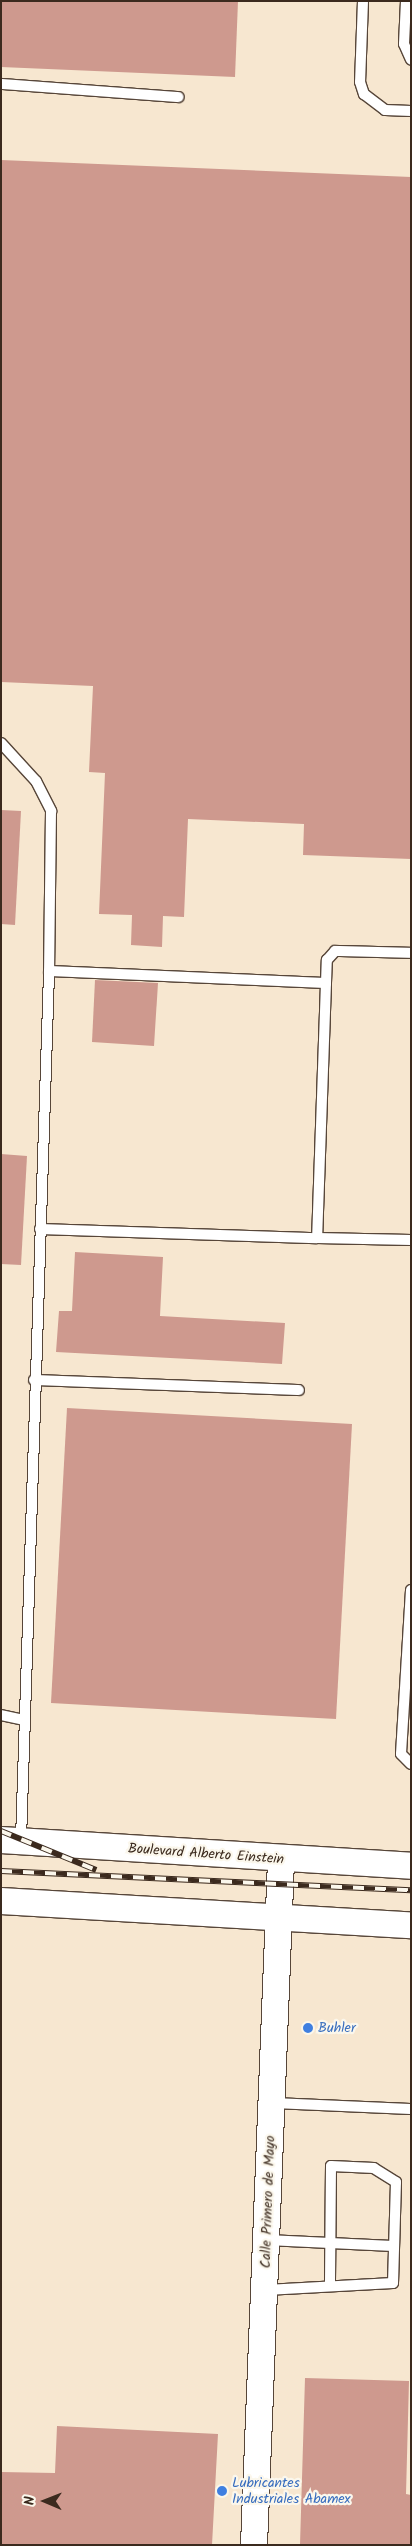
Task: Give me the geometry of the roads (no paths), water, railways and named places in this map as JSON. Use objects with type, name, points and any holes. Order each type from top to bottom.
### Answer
[{"type":"main road","name":"Boulevard Alberto Einstein","points":[[11,1840],[281,1860],[411,1866]]},
{"type":"main road","name":"Calle Primero de Mayo","points":[[254,2545],[281,1860]]},
{"type":"main road","points":[[1,1901],[411,1925]]},
{"type":"lane","points":[[363,1],[360,82],[364,94],[385,110],[411,111]]},
{"type":"lane","points":[[406,1],[404,44],[411,60]]},
{"type":"lane","points":[[1,84],[179,97]]},
{"type":"lane","points":[[1,743],[36,781],[51,811],[49,971],[24,1720],[11,1840]]},
{"type":"lane","points":[[317,1238],[327,960],[335,951],[411,953]]},
{"type":"lane","points":[[49,971],[326,983]]},
{"type":"lane","points":[[40,1229],[411,1240]]},
{"type":"lane","points":[[34,1380],[299,1390]]},
{"type":"lane","points":[[411,1590],[401,1754],[411,1764]]},
{"type":"lane","points":[[1,1715],[24,1720]]},
{"type":"lane","points":[[281,1860],[308,1850],[411,1854]]},
{"type":"lane","points":[[272,2103],[411,2109]]},
{"type":"lane","points":[[265,2290],[330,2284],[393,2283],[396,2182],[374,2168],[331,2166],[330,2284]]},
{"type":"lane","points":[[267,2240],[393,2246]]},
{"type":"railway","points":[[1,1831],[96,1870]]},
{"type":"railway","points":[[1,1871],[411,1890]]},
{"type":"place","name":"Buhler","points":[[308,2028]]},
{"type":"place","name":"Lubricantes Industriales Abamex","points":[[222,2491]]}]
